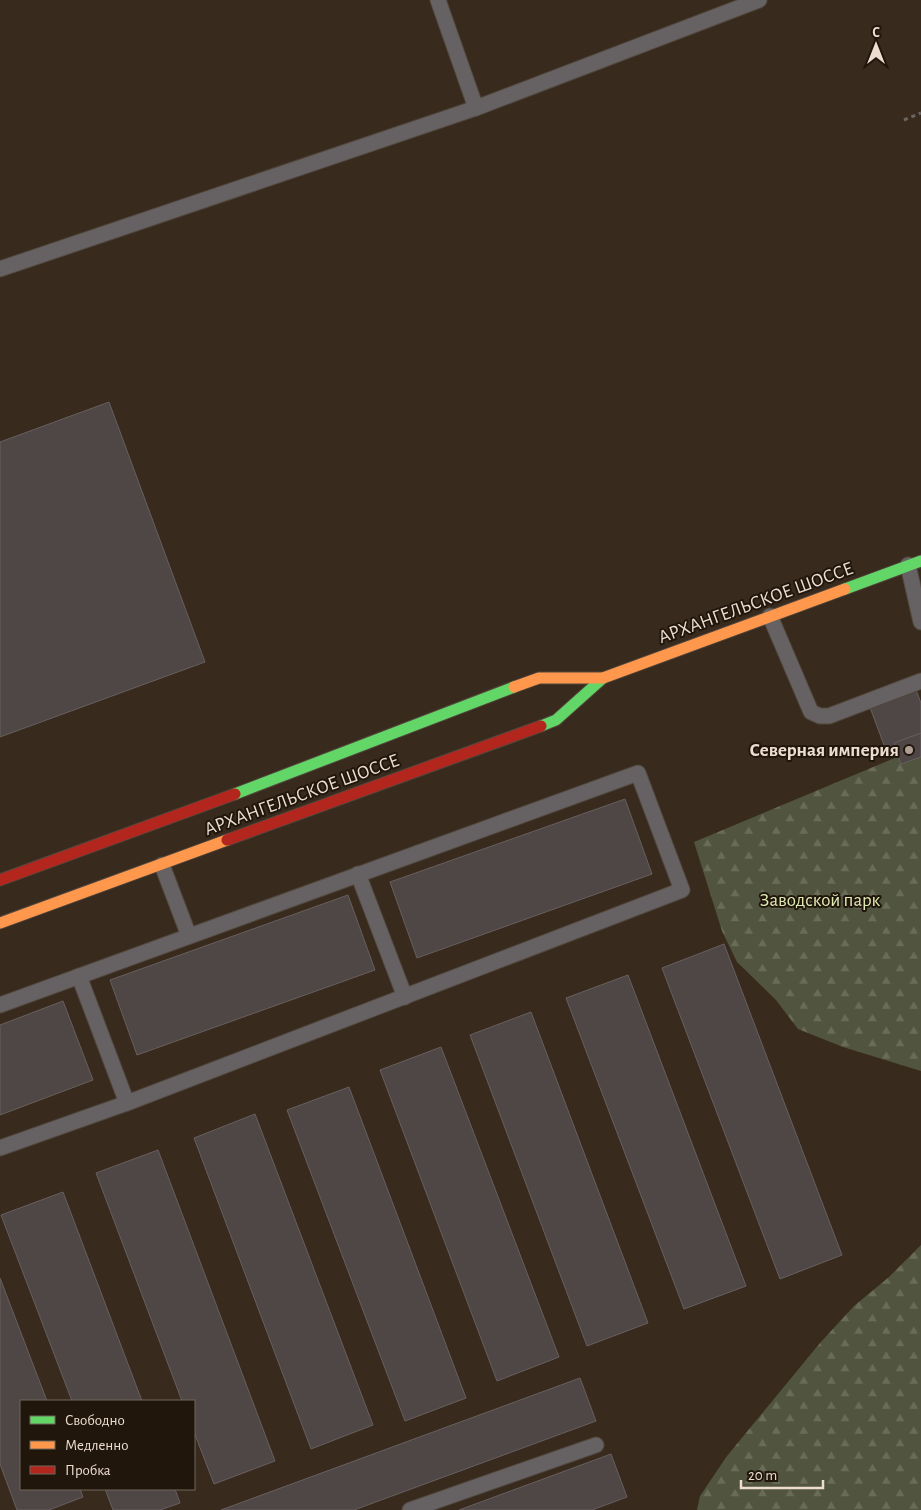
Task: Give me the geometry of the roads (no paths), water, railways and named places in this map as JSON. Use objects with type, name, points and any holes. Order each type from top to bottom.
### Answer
[{"type":"main road","name":"АРХАНГЕЛЬСКОЕ ШОССЕ","points":[[0,880],[148,831],[539,678],[604,678],[915,563]]},
{"type":"main road","name":"АРХАНГЕЛЬСКОЕ ШОССЕ","points":[[0,924],[556,720],[604,678]]},
{"type":"main road","points":[[156,850],[162,865]]},
{"type":"lane","points":[[438,0],[476,108]]},
{"type":"lane","points":[[0,269],[476,108],[759,0]]},
{"type":"lane","points":[[915,563],[921,622]]},
{"type":"lane","points":[[770,616],[812,712],[820,716],[829,716],[921,681]]},
{"type":"lane","points":[[0,1005],[638,773],[682,890],[127,1103],[0,1148]]},
{"type":"lane","points":[[162,865],[189,936]]},
{"type":"lane","points":[[358,874],[405,996]]},
{"type":"lane","points":[[79,976],[127,1103]]},
{"type":"lane","points":[[410,1510],[596,1445]]},
{"type":"place","name":"Северная империя","points":[[909,750]]},
{"type":"park label","name":"Заводской парк","points":[[820,900]]}]
